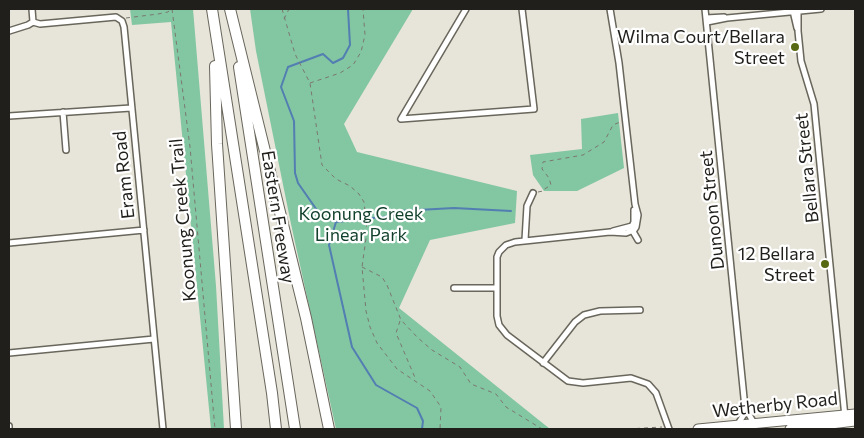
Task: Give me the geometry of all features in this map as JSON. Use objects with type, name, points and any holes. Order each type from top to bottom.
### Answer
[{"type":"highway","name":"Eastern Freeway","points":[[212,9],[276,429]]},
{"type":"highway","name":"Eastern Freeway","points":[[230,9],[295,429]]},
{"type":"highway","points":[[230,9],[306,318],[330,429]]},
{"type":"highway","points":[[213,22],[218,153],[236,429]]},
{"type":"main road","name":"Wetherby Road","points":[[790,429],[849,420],[855,414]]},
{"type":"main road","name":"Wetherby Road","points":[[698,429],[754,423],[773,427],[849,420]]},
{"type":"street","points":[[32,9],[33,22]]},
{"type":"street","points":[[466,9],[401,118],[534,109],[522,9]]},
{"type":"street","points":[[610,9],[619,63],[635,204],[634,222],[631,229]]},
{"type":"street","name":"Dunoon Street","points":[[705,9],[745,408],[738,424]]},
{"type":"street","points":[[706,20],[821,9]]},
{"type":"street","name":"Bellara Street","points":[[796,11],[801,62],[814,104],[849,420]]},
{"type":"street","points":[[9,31],[33,22],[40,24],[109,17],[116,17],[122,21]]},
{"type":"street","name":"Eram Road","points":[[122,21],[163,429]]},
{"type":"street","points":[[9,116],[132,108]]},
{"type":"street","points":[[62,112],[66,150]]},
{"type":"street","points":[[525,240],[527,206],[532,193]]},
{"type":"street","points":[[631,229],[508,243],[499,252],[497,261],[496,313],[501,329],[563,379],[572,383],[631,378],[643,381],[656,393],[669,428]]},
{"type":"street","points":[[631,229],[638,240]]},
{"type":"street","points":[[9,243],[144,230]]},
{"type":"street","points":[[454,288],[496,288]]},
{"type":"street","points":[[543,363],[575,322],[584,315],[600,311],[640,310]]},
{"type":"street","points":[[9,353],[154,339]]},
{"type":"street","name":"Dunoon Street","points":[[745,408],[754,423]]},
{"type":"path","points":[[122,21],[128,17],[158,14],[172,9]]},
{"type":"path","name":"Koonung Creek Trail","points":[[172,9],[190,147],[215,429]]},
{"type":"path","points":[[282,9],[295,54],[310,83],[322,165],[336,179],[360,194],[364,202],[367,225],[362,267],[366,310],[370,328],[377,343],[397,368],[430,391],[441,407],[440,429]]},
{"type":"path","points":[[284,19],[289,9]]},
{"type":"path","points":[[310,83],[340,73],[352,65],[361,52],[365,35],[363,9]]},
{"type":"path","points":[[532,193],[543,191],[551,184],[542,169],[543,162],[583,155],[604,142],[613,125],[620,122]]},
{"type":"path","points":[[362,267],[382,277],[400,320],[432,350],[460,367],[471,384],[496,394],[506,407],[542,429]]},
{"type":"path","points":[[400,320],[396,333],[416,380]]},
{"type":"path","points":[[628,429],[669,428]]},
{"type":"green space","points":[[130,9],[193,9],[216,286],[224,429],[211,429],[171,22],[132,25]]},
{"type":"green space","name":"Koonung Creek Linear Park","points":[[250,9],[413,9],[344,124],[357,152],[517,191],[515,223],[430,240],[399,308],[550,429],[336,429],[291,224],[256,51]]},
{"type":"green space","points":[[618,113],[624,168],[577,191],[544,191],[533,175],[530,155],[582,149],[581,119]]},
{"type":"waterway","points":[[348,9],[350,45],[343,58],[333,63],[323,54],[288,67],[281,87],[294,121],[295,173],[298,183],[321,216],[336,222],[329,245],[352,347],[376,385],[417,408],[423,421],[422,429]]},
{"type":"waterway","points":[[336,222],[392,216],[400,211],[454,208],[511,211]]},
{"type":"place","name":"Wilma Court/Bellara Street","points":[[795,47]]},
{"type":"place","name":"12 Bellara Street","points":[[825,264]]}]
